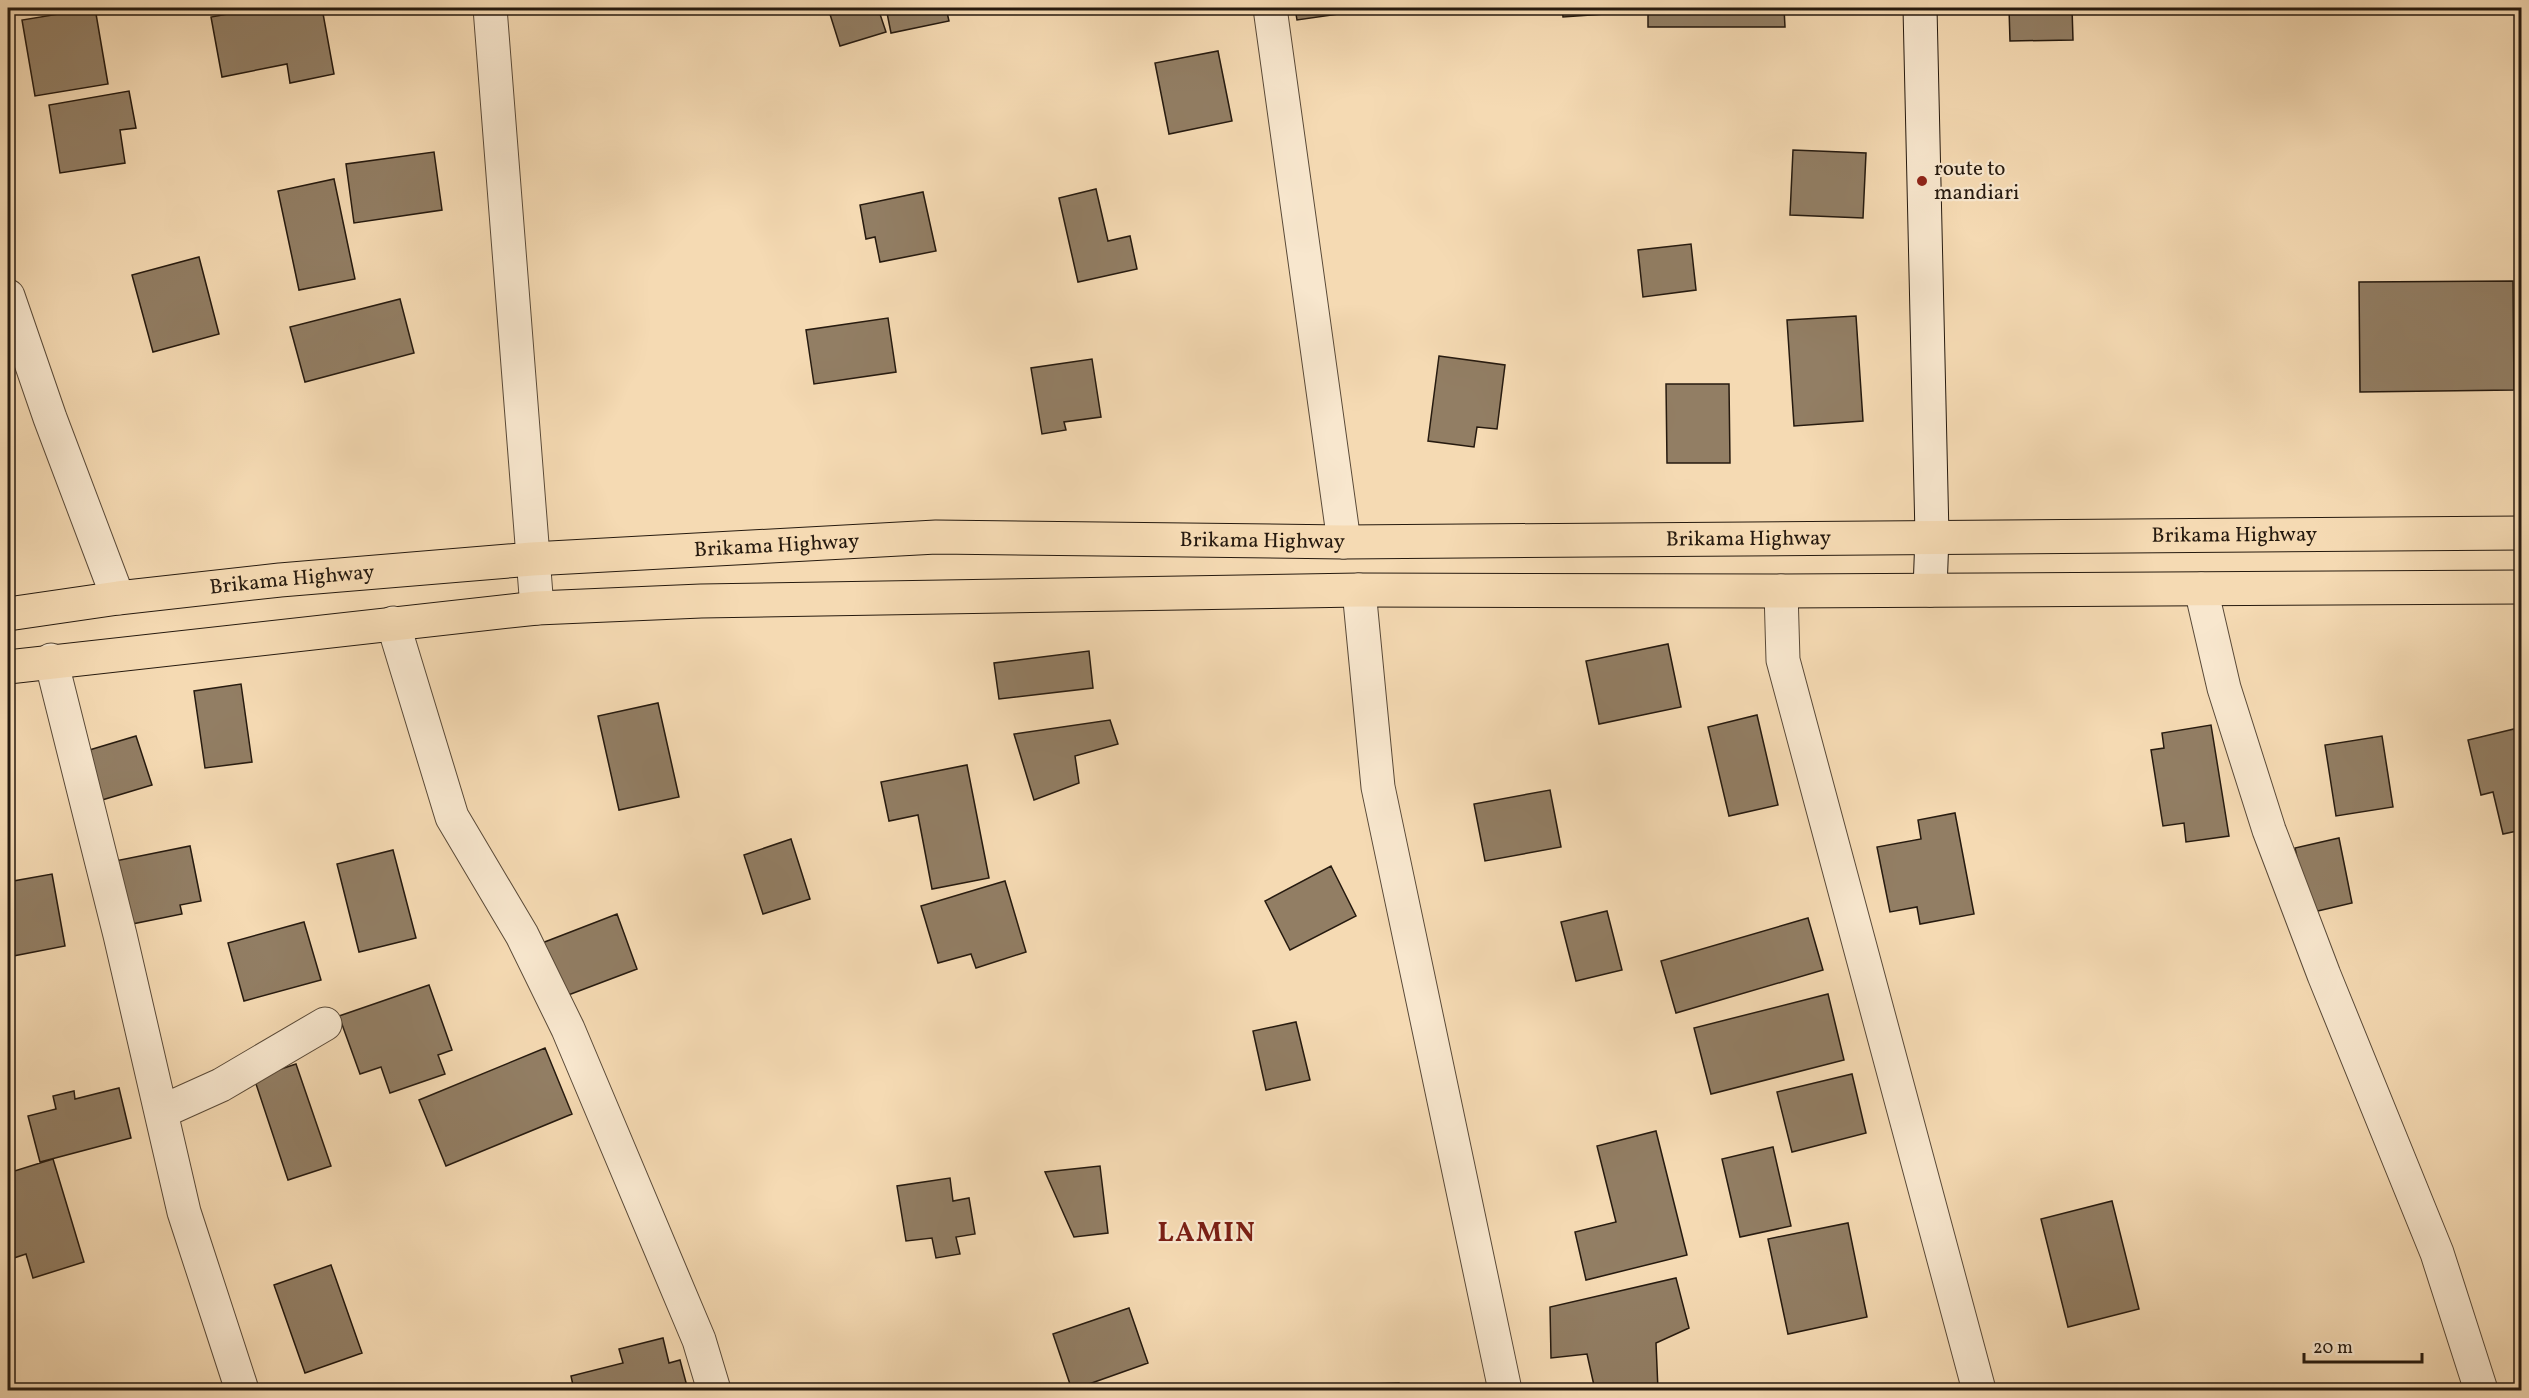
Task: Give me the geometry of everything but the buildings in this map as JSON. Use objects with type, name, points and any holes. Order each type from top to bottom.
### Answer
[{"type":"highway","name":"Brikama Highway","points":[[8,614],[118,598],[280,580],[532,559],[936,537],[1344,542],[2522,533]]},
{"type":"highway","points":[[8,667],[51,660],[537,608],[701,601],[1359,590],[2522,588]]},
{"type":"street","points":[[490,8],[537,608]]},
{"type":"street","points":[[1270,8],[1344,542]]},
{"type":"street","points":[[1920,8],[1932,536],[1930,590]]},
{"type":"street","points":[[8,296],[50,418],[118,598]]},
{"type":"street","points":[[2201,589],[2224,688],[2269,830],[2324,975],[2437,1253],[2481,1390]]},
{"type":"street","points":[[1359,590],[1378,787],[1505,1390]]},
{"type":"street","points":[[1781,591],[1783,660],[1979,1390]]},
{"type":"street","points":[[393,622],[452,817],[522,935],[568,1029],[699,1340],[714,1390]]},
{"type":"street","points":[[51,660],[120,935],[184,1212],[242,1390]]},
{"type":"street","points":[[161,1112],[221,1084],[325,1024]]},
{"type":"place","name":"route to mandiari","points":[[1922,181]]},
{"type":"district","name":"LAMIN","points":[[1207,1234]]}]
